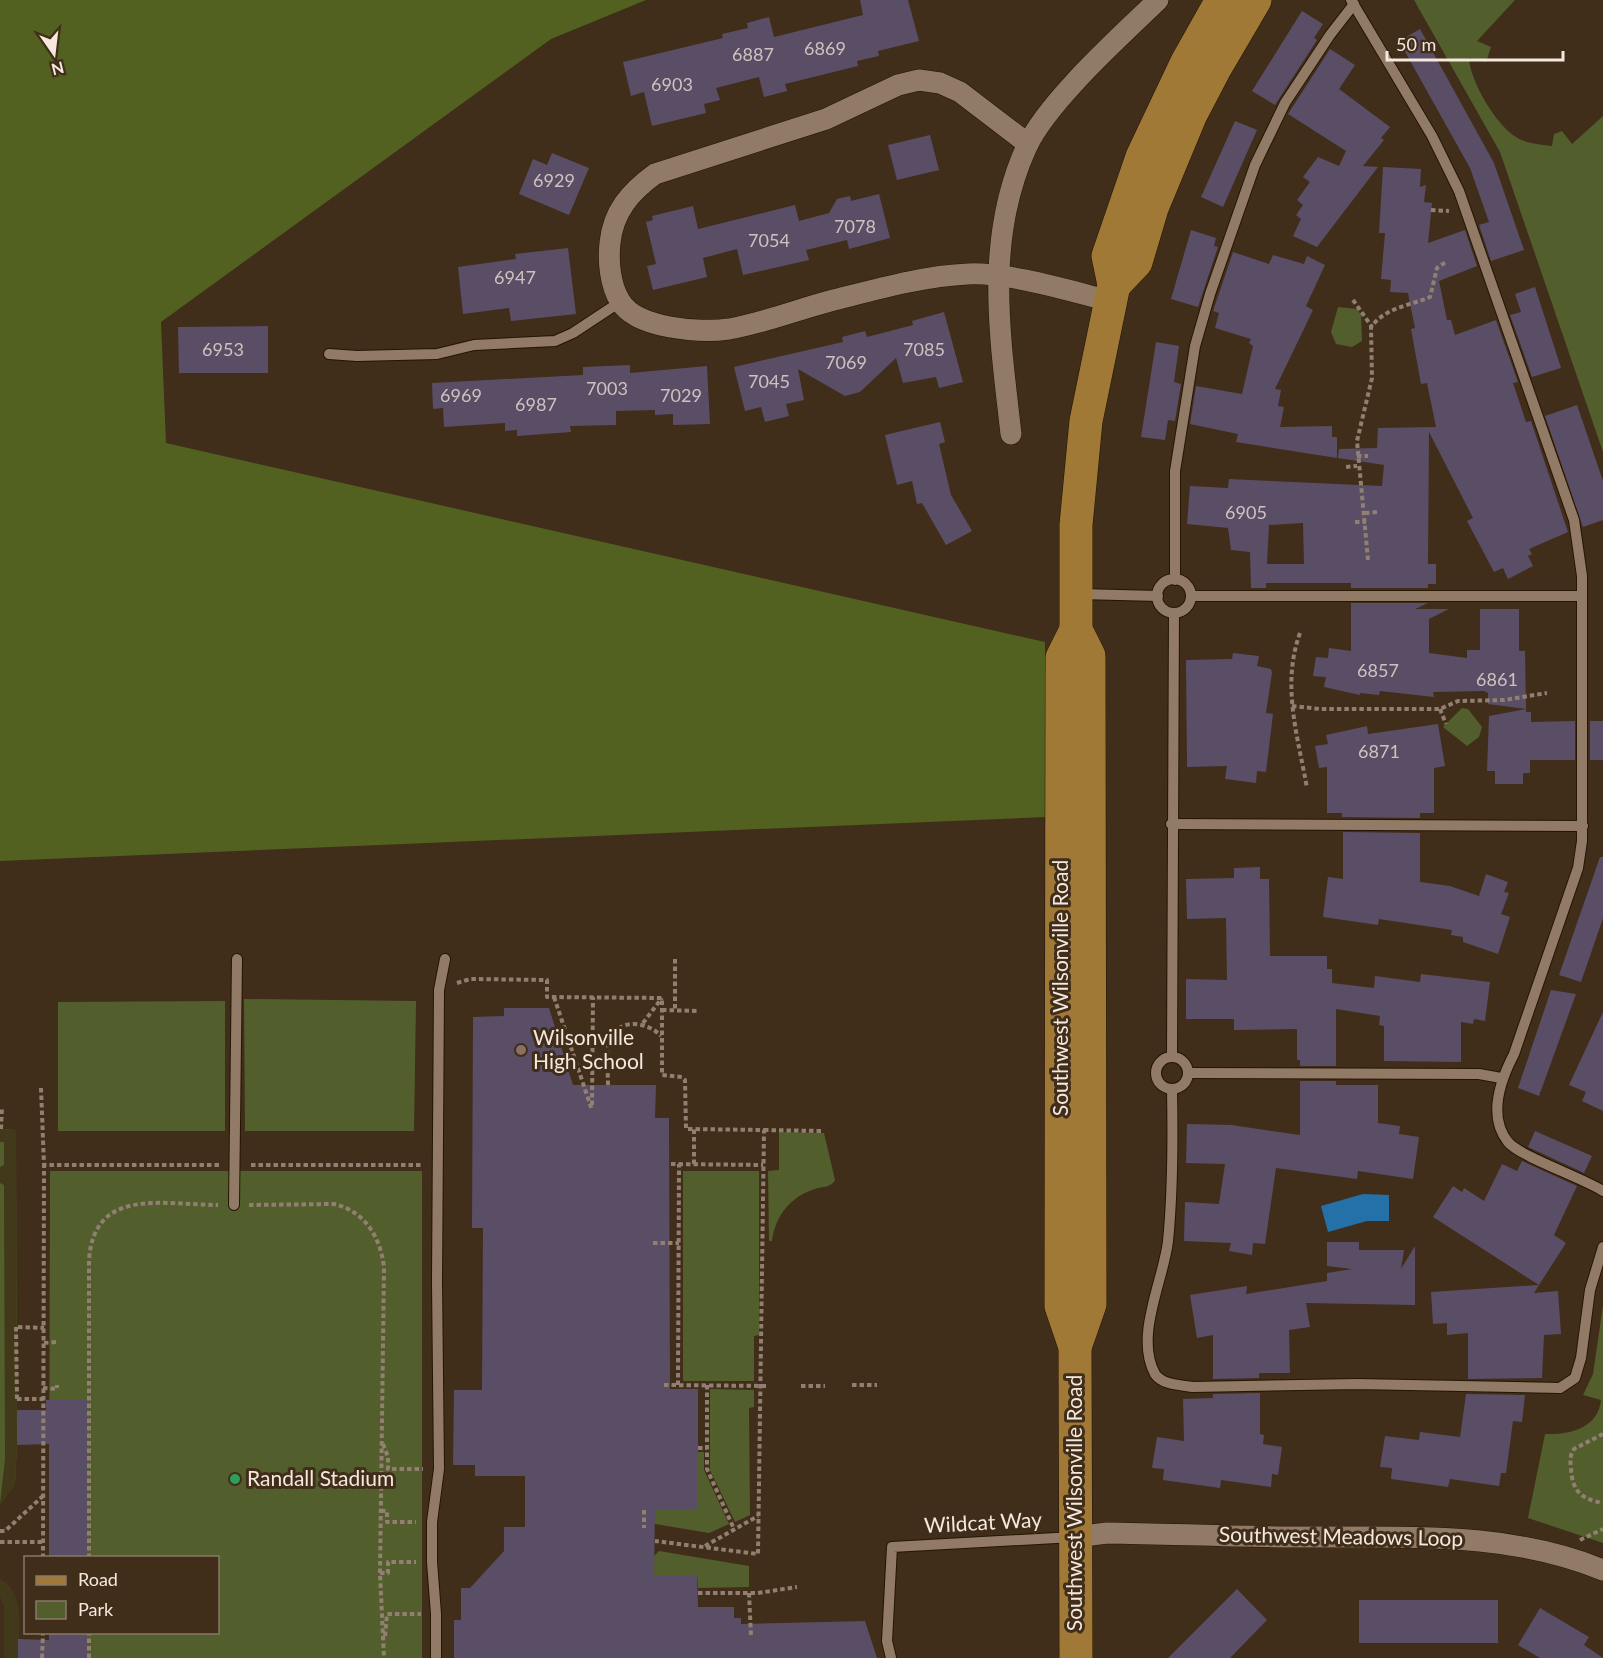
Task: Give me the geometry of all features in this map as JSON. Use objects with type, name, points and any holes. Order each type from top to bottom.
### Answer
[{"type":"main road","name":"Southwest Wilsonville Road","points":[[1076,1658],[1075,1347],[1060,1306],[1062,658],[1076,630],[1076,525],[1082,449],[1112,293],[1108,256],[1142,157],[1187,62],[1222,0]]},
{"type":"main road","points":[[1112,293],[1136,262],[1152,208],[1191,114],[1255,0]]},
{"type":"street","points":[[1011,434],[999,328],[997,276],[1009,199],[1028,144],[1056,105],[1115,41],[1158,0]]},
{"type":"street","points":[[1028,144],[960,92],[940,83],[919,80],[898,85],[815,123],[655,174],[637,187],[622,204],[612,227],[609,250],[612,279],[620,302],[644,320],[670,327],[711,331],[771,320],[828,302],[905,283],[968,274],[997,276],[1112,293]]},
{"type":"street","name":"Southwest Meadows Loop","points":[[1075,1537],[1107,1533],[1460,1538],[1519,1544],[1572,1557],[1603,1570]]},
{"type":"lane","points":[[1176,580],[1175,471],[1195,346],[1210,294],[1255,165],[1280,114],[1353,2],[1432,136],[1459,190],[1574,520],[1580,546],[1583,826],[1578,868],[1514,1054],[1501,1078],[1498,1110],[1508,1142],[1603,1191]]},
{"type":"lane","points":[[329,354],[357,356],[437,354],[474,345],[555,341],[573,333],[620,302]]},
{"type":"lane","points":[[1176,580],[1186,584],[1191,596],[1187,607],[1173,613],[1163,609],[1158,596],[1162,585],[1176,580]]},
{"type":"lane","points":[[1075,594],[1158,596]]},
{"type":"lane","points":[[1191,596],[1581,596]]},
{"type":"lane","points":[[1172,1057],[1173,613]]},
{"type":"lane","points":[[1171,824],[1583,826]]},
{"type":"lane","points":[[234,1205],[237,959]]},
{"type":"lane","points":[[436,1658],[432,1522],[439,1469],[437,1282],[439,990],[445,959]]},
{"type":"lane","points":[[1172,1090],[1161,1085],[1156,1072],[1160,1063],[1172,1057],[1183,1061],[1189,1073]]},
{"type":"lane","points":[[1189,1073],[1479,1074],[1501,1078]]},
{"type":"lane","points":[[1172,1090],[1184,1084],[1189,1073]]},
{"type":"lane","points":[[1172,1090],[1173,1175],[1168,1241],[1164,1269],[1151,1304],[1149,1359],[1156,1376],[1169,1384],[1192,1387],[1357,1384],[1560,1388],[1575,1378],[1581,1358],[1590,1290],[1603,1247]]},
{"type":"lane","name":"Wildcat Way","points":[[891,1658],[886,1641],[892,1547],[1075,1537]]},
{"type":"path","points":[[1431,210],[1450,211]]},
{"type":"path","points":[[1368,560],[1366,522],[1357,456],[1357,431],[1369,399],[1372,378],[1370,340],[1372,327],[1380,317],[1394,309],[1430,297],[1437,268],[1446,262]]},
{"type":"path","points":[[1353,300],[1372,327]]},
{"type":"path","points":[[1357,456],[1368,456]]},
{"type":"path","points":[[1346,467],[1358,466]]},
{"type":"path","points":[[1365,513],[1378,512]]},
{"type":"path","points":[[1355,522],[1366,522]]},
{"type":"path","points":[[1300,633],[1295,654],[1293,706],[1296,740],[1307,788]]},
{"type":"path","points":[[1293,706],[1320,709],[1440,709],[1458,701],[1504,700],[1547,693]]},
{"type":"path","points":[[1440,709],[1446,724]]},
{"type":"path","points":[[675,959],[675,1010]]},
{"type":"path","points":[[454,987],[461,981],[470,980],[547,980],[547,997],[662,998]]},
{"type":"path","points":[[554,997],[592,1110],[593,997]]},
{"type":"path","points":[[662,998],[662,1075],[682,1077],[685,1080],[686,1129],[823,1131]]},
{"type":"path","points":[[608,1085],[608,1046],[613,1035],[623,1026],[642,1023],[662,998]]},
{"type":"path","points":[[662,1010],[699,1011]]},
{"type":"path","points":[[642,1023],[662,1037]]},
{"type":"path","points":[[41,1088],[44,1165],[43,1556]]},
{"type":"path","points":[[1,1129],[2,1107]]},
{"type":"path","points":[[694,1129],[694,1164]]},
{"type":"path","points":[[655,1541],[758,1554],[764,1130]]},
{"type":"path","points":[[671,1164],[763,1165]]},
{"type":"path","points":[[678,1385],[680,1164]]},
{"type":"path","points":[[44,1165],[196,1165]]},
{"type":"path","points":[[235,1166],[439,1165]]},
{"type":"path","points":[[89,1556],[89,1261],[93,1233],[107,1215],[130,1205],[334,1204],[348,1207],[368,1224],[380,1247],[384,1268],[380,1511],[380,1612],[384,1638]]},
{"type":"path","points":[[653,1243],[679,1243]]},
{"type":"path","points":[[43,1399],[17,1399],[17,1327],[44,1328]]},
{"type":"path","points":[[44,1343],[56,1342],[56,1345]]},
{"type":"path","points":[[43,1388],[57,1389],[57,1385]]},
{"type":"path","points":[[664,1385],[768,1386]]},
{"type":"path","points":[[707,1385],[707,1469],[734,1529]]},
{"type":"path","points":[[852,1385],[877,1385]]},
{"type":"path","points":[[801,1386],[825,1386]]},
{"type":"path","points":[[1603,1434],[1574,1449],[1571,1459],[1575,1491],[1582,1497],[1603,1503]]},
{"type":"path","points":[[382,1443],[388,1457],[387,1469],[439,1469]]},
{"type":"path","points":[[698,1448],[707,1448]]},
{"type":"path","points":[[0,1531],[5,1531],[43,1496]]},
{"type":"path","points":[[644,1509],[644,1528]]},
{"type":"path","points":[[380,1511],[387,1511],[387,1522],[432,1522]]},
{"type":"path","points":[[704,1546],[759,1515]]},
{"type":"path","points":[[0,1542],[43,1542]]},
{"type":"path","points":[[380,1573],[388,1573],[388,1562],[432,1562]]},
{"type":"path","points":[[698,1593],[749,1593],[796,1587]]},
{"type":"path","points":[[749,1593],[752,1636]]},
{"type":"path","points":[[384,1658],[387,1614],[436,1614]]},
{"type":"path","points":[[42,1658],[43,1634]]},
{"type":"path","points":[[89,1634],[89,1658]]},
{"type":"green space","points":[[0,0],[646,0],[551,39],[161,322],[166,443],[1045,642],[1046,817],[0,861]]},
{"type":"green space","points":[[1414,0],[1515,0],[1477,41],[1491,47],[1486,62],[1469,58],[1470,68],[1485,102],[1500,123],[1516,137],[1552,146],[1554,134],[1562,131],[1572,144],[1603,116],[1603,452],[1500,152]]},
{"type":"green space","points":[[1338,307],[1357,309],[1361,315],[1362,341],[1352,347],[1336,344],[1331,332]]},
{"type":"green space","points":[[1462,708],[1468,709],[1482,727],[1479,737],[1467,746],[1443,727]]},
{"type":"green space","points":[[244,999],[416,1001],[414,1131],[245,1131]]},
{"type":"green space","points":[[225,1001],[225,1131],[58,1131],[58,1002]]},
{"type":"green space","points":[[0,1129],[16,1130],[17,1445],[15,1484],[0,1504]]},
{"type":"green space","points":[[779,1132],[824,1133],[835,1180],[829,1186],[806,1192],[792,1202],[781,1215],[772,1241],[769,1241],[768,1171],[779,1170]]},
{"type":"green space","name":"Randall Stadium","points":[[50,1171],[422,1171],[422,1658],[49,1658],[49,1634],[219,1634],[219,1556],[49,1556]]},
{"type":"green space","points":[[683,1171],[759,1171],[759,1335],[754,1336],[754,1381],[683,1381]]},
{"type":"green space","points":[[1603,1305],[1603,1543],[1528,1518],[1545,1434],[1563,1433],[1580,1428],[1588,1424],[1599,1410],[1601,1400],[1583,1395],[1593,1374]]},
{"type":"green space","points":[[710,1389],[754,1390],[754,1407],[749,1408],[750,1515],[735,1522],[710,1470]]},
{"type":"green space","points":[[698,1452],[704,1452],[704,1470],[729,1524],[709,1533],[649,1523],[648,1509],[698,1509]]},
{"type":"green space","points":[[659,1551],[749,1566],[749,1587],[698,1588],[697,1575],[633,1575],[633,1556],[654,1556]]},
{"type":"sand","points":[[0,1129],[16,1130],[17,1445],[15,1484],[0,1504],[5,1459],[4,1185],[0,1183],[0,1167],[4,1165],[4,1142],[0,1142]]},
{"type":"sand","points":[[0,1579],[9,1585],[18,1603],[18,1658],[4,1658],[4,1607],[0,1597]]},
{"type":"water","points":[[1363,1194],[1389,1195],[1389,1221],[1367,1221],[1328,1232],[1321,1206]]},
{"type":"building","points":[[860,0],[908,0],[919,41],[878,51],[879,56],[857,61],[858,66],[785,84],[787,91],[764,97],[759,77],[716,88],[720,100],[704,104],[706,113],[652,126],[644,92],[631,96],[623,62],[723,38],[722,34],[748,28],[747,23],[769,17],[774,37],[863,15]]},
{"type":"building","points":[[1302,11],[1323,24],[1314,38],[1317,40],[1275,105],[1252,91]]},
{"type":"building","points":[[1420,29],[1494,163],[1524,250],[1491,261],[1479,225],[1489,222],[1470,168],[1399,41]]},
{"type":"building","points":[[1330,49],[1355,65],[1339,89],[1390,127],[1381,138],[1384,140],[1363,166],[1378,167],[1317,247],[1293,236],[1301,219],[1296,215],[1303,205],[1297,200],[1310,182],[1303,177],[1318,157],[1339,166],[1346,151],[1288,114]]},
{"type":"building","points":[[1235,121],[1257,130],[1223,207],[1201,197]]},
{"type":"building","points":[[930,135],[939,170],[897,180],[888,145]]},
{"type":"building","points":[[552,153],[589,168],[569,215],[519,194],[533,159],[547,165]]},
{"type":"building","points":[[1383,167],[1421,169],[1420,187],[1426,185],[1424,202],[1432,203],[1428,243],[1465,230],[1477,266],[1439,281],[1447,320],[1451,320],[1455,335],[1496,320],[1518,382],[1513,383],[1526,422],[1531,421],[1568,532],[1529,549],[1532,554],[1528,556],[1533,566],[1508,579],[1503,568],[1494,572],[1467,521],[1473,518],[1429,432],[1428,564],[1436,564],[1436,584],[1428,584],[1428,588],[1351,588],[1351,583],[1266,583],[1266,588],[1251,588],[1250,552],[1231,550],[1228,528],[1187,524],[1190,486],[1228,488],[1229,479],[1382,486],[1384,465],[1338,458],[1339,449],[1377,448],[1378,428],[1436,427],[1427,383],[1421,384],[1411,329],[1415,328],[1408,293],[1390,292],[1391,280],[1381,279],[1385,233],[1379,233]],"holes":[[[1303,523],[1304,564],[1267,564],[1269,525]]]},
{"type":"building","points":[[879,194],[890,238],[849,249],[847,240],[806,250],[809,260],[743,275],[737,249],[703,258],[707,277],[653,290],[647,266],[656,264],[646,222],[653,220],[652,216],[693,206],[698,229],[795,205],[799,221],[829,213],[837,199],[850,196],[851,201]]},
{"type":"building","points":[[1191,230],[1216,238],[1214,246],[1218,247],[1198,307],[1171,299]]},
{"type":"building","points":[[568,248],[576,314],[511,321],[509,308],[463,314],[458,267],[516,259],[515,254]]},
{"type":"building","points":[[1233,252],[1269,264],[1273,255],[1304,264],[1307,256],[1325,265],[1306,306],[1313,310],[1275,389],[1281,390],[1278,406],[1284,407],[1280,427],[1332,426],[1332,437],[1337,437],[1337,458],[1236,442],[1238,434],[1190,424],[1196,386],[1242,394],[1253,346],[1249,343],[1251,339],[1215,328],[1219,313],[1213,311]]},
{"type":"building","points":[[1535,287],[1561,368],[1532,377],[1510,315],[1521,312],[1515,294]]},
{"type":"building","points":[[944,312],[963,382],[939,388],[936,377],[903,383],[896,358],[860,392],[845,396],[798,369],[804,400],[786,404],[789,416],[765,422],[761,407],[745,411],[734,367],[843,342],[842,337],[865,331],[867,337],[913,325],[912,321]]},
{"type":"building","points":[[268,326],[268,373],[179,373],[178,327]]},
{"type":"building","points":[[1156,342],[1179,346],[1174,382],[1181,384],[1175,421],[1168,420],[1165,440],[1141,437]]},
{"type":"building","points":[[630,365],[630,373],[707,366],[710,424],[673,425],[673,414],[655,415],[655,410],[616,411],[616,425],[570,426],[571,432],[517,436],[517,430],[505,431],[505,423],[444,427],[443,408],[433,409],[432,383],[583,375],[583,367]]},
{"type":"building","points":[[1577,405],[1603,481],[1603,520],[1583,527],[1545,416]]},
{"type":"building","points":[[940,422],[945,442],[939,444],[951,495],[972,531],[946,545],[922,503],[917,504],[912,481],[897,485],[885,435]]},
{"type":"building","points":[[1351,603],[1428,603],[1415,609],[1449,609],[1429,619],[1429,653],[1467,658],[1467,650],[1480,650],[1480,609],[1519,609],[1519,651],[1525,651],[1526,709],[1488,704],[1488,693],[1484,691],[1433,692],[1434,697],[1380,691],[1379,695],[1360,693],[1360,695],[1324,687],[1326,677],[1313,676],[1316,657],[1328,658],[1329,648],[1351,651]]},
{"type":"building","points":[[1233,653],[1259,656],[1257,666],[1271,669],[1272,673],[1266,713],[1273,714],[1266,772],[1257,771],[1256,783],[1225,779],[1227,766],[1187,767],[1186,660],[1232,659]]},
{"type":"building","points":[[1526,709],[1526,712],[1531,712],[1531,722],[1575,721],[1575,760],[1530,760],[1530,773],[1523,773],[1523,784],[1495,784],[1495,771],[1487,771],[1489,716]]},
{"type":"building","points":[[1590,721],[1603,721],[1603,760],[1590,760]]},
{"type":"building","points":[[1438,724],[1445,766],[1434,768],[1434,813],[1420,813],[1420,818],[1342,817],[1342,813],[1327,813],[1327,767],[1319,768],[1315,746],[1328,744],[1326,735],[1367,726],[1368,734]]},
{"type":"building","points":[[1343,832],[1420,833],[1420,882],[1450,886],[1479,896],[1486,874],[1508,882],[1504,892],[1509,893],[1501,914],[1510,917],[1498,954],[1463,942],[1463,937],[1451,935],[1452,930],[1379,919],[1378,925],[1323,917],[1328,877],[1343,879]]},
{"type":"building","points":[[1600,857],[1603,857],[1603,918],[1581,982],[1559,975]]},
{"type":"building","points":[[1260,867],[1260,879],[1269,879],[1270,956],[1327,956],[1327,969],[1332,969],[1332,983],[1374,988],[1375,976],[1420,982],[1421,974],[1490,982],[1485,1021],[1474,1019],[1473,1024],[1461,1022],[1461,1062],[1384,1061],[1384,1026],[1379,1025],[1380,1016],[1336,1009],[1336,1066],[1300,1066],[1300,1060],[1297,1060],[1297,1029],[1234,1030],[1234,1019],[1186,1019],[1186,979],[1227,980],[1226,918],[1187,919],[1186,879],[1234,878],[1234,868]]},
{"type":"building","points":[[1551,990],[1576,994],[1539,1096],[1518,1088]]},
{"type":"building","name":"Wilsonville High School","points":[[504,1008],[549,1008],[573,1085],[656,1085],[655,1118],[669,1118],[670,1389],[698,1389],[698,1509],[655,1509],[654,1575],[697,1575],[698,1607],[734,1607],[734,1618],[741,1618],[741,1624],[865,1621],[877,1658],[454,1658],[454,1620],[461,1620],[461,1588],[470,1588],[504,1551],[504,1527],[525,1527],[525,1476],[475,1476],[475,1465],[453,1465],[454,1390],[482,1390],[483,1228],[472,1228],[473,1017],[504,1016]]},
{"type":"building","points":[[1603,1012],[1603,1111],[1582,1101],[1586,1092],[1569,1085]]},
{"type":"building","points":[[1300,1081],[1336,1081],[1336,1085],[1378,1085],[1378,1123],[1400,1126],[1399,1134],[1419,1137],[1413,1179],[1358,1171],[1357,1179],[1276,1168],[1265,1244],[1253,1243],[1252,1255],[1229,1251],[1231,1243],[1184,1241],[1185,1202],[1219,1204],[1225,1164],[1186,1163],[1187,1124],[1231,1125],[1300,1135]]},
{"type":"building","points":[[1535,1131],[1592,1156],[1584,1173],[1528,1147]]},
{"type":"building","points":[[1522,1161],[1577,1186],[1554,1235],[1566,1243],[1539,1285],[1433,1217],[1453,1186],[1462,1192],[1464,1188],[1484,1201],[1502,1164],[1517,1171]]},
{"type":"building","points":[[1327,1242],[1359,1242],[1359,1250],[1404,1250],[1401,1269],[1415,1246],[1415,1305],[1306,1303],[1310,1327],[1289,1330],[1290,1373],[1259,1373],[1259,1378],[1213,1379],[1213,1335],[1197,1338],[1190,1295],[1247,1286],[1246,1294],[1327,1281],[1327,1273],[1352,1269],[1327,1266]]},
{"type":"building","points":[[1539,1285],[1534,1293],[1558,1291],[1561,1334],[1544,1335],[1542,1378],[1468,1379],[1468,1333],[1447,1335],[1447,1323],[1433,1324],[1431,1292]]},
{"type":"building","points":[[1260,1393],[1260,1434],[1264,1435],[1263,1444],[1282,1447],[1278,1475],[1272,1474],[1271,1487],[1221,1480],[1220,1488],[1163,1480],[1164,1469],[1152,1468],[1157,1437],[1184,1441],[1183,1399],[1213,1398],[1213,1394]]},
{"type":"building","points":[[1466,1394],[1525,1395],[1522,1422],[1513,1421],[1506,1473],[1501,1473],[1499,1486],[1450,1479],[1448,1487],[1391,1479],[1392,1468],[1380,1467],[1385,1436],[1419,1440],[1420,1432],[1460,1437]]},
{"type":"building","points":[[46,1400],[88,1400],[88,1556],[49,1556],[49,1444],[17,1445],[17,1410],[46,1410]]},
{"type":"building","points":[[1237,1589],[1267,1620],[1230,1658],[1168,1658]]},
{"type":"building","points":[[1359,1600],[1498,1600],[1498,1643],[1359,1643]]},
{"type":"building","points":[[1540,1608],[1589,1637],[1584,1645],[1603,1658],[1540,1658],[1518,1645]]},
{"type":"building","points":[[49,1634],[88,1634],[88,1658],[18,1658],[18,1639],[49,1640]]},
{"type":"place","name":"Wilsonville High School","points":[[521,1050]]},
{"type":"place","name":"Randall Stadium","points":[[235,1479]]}]
